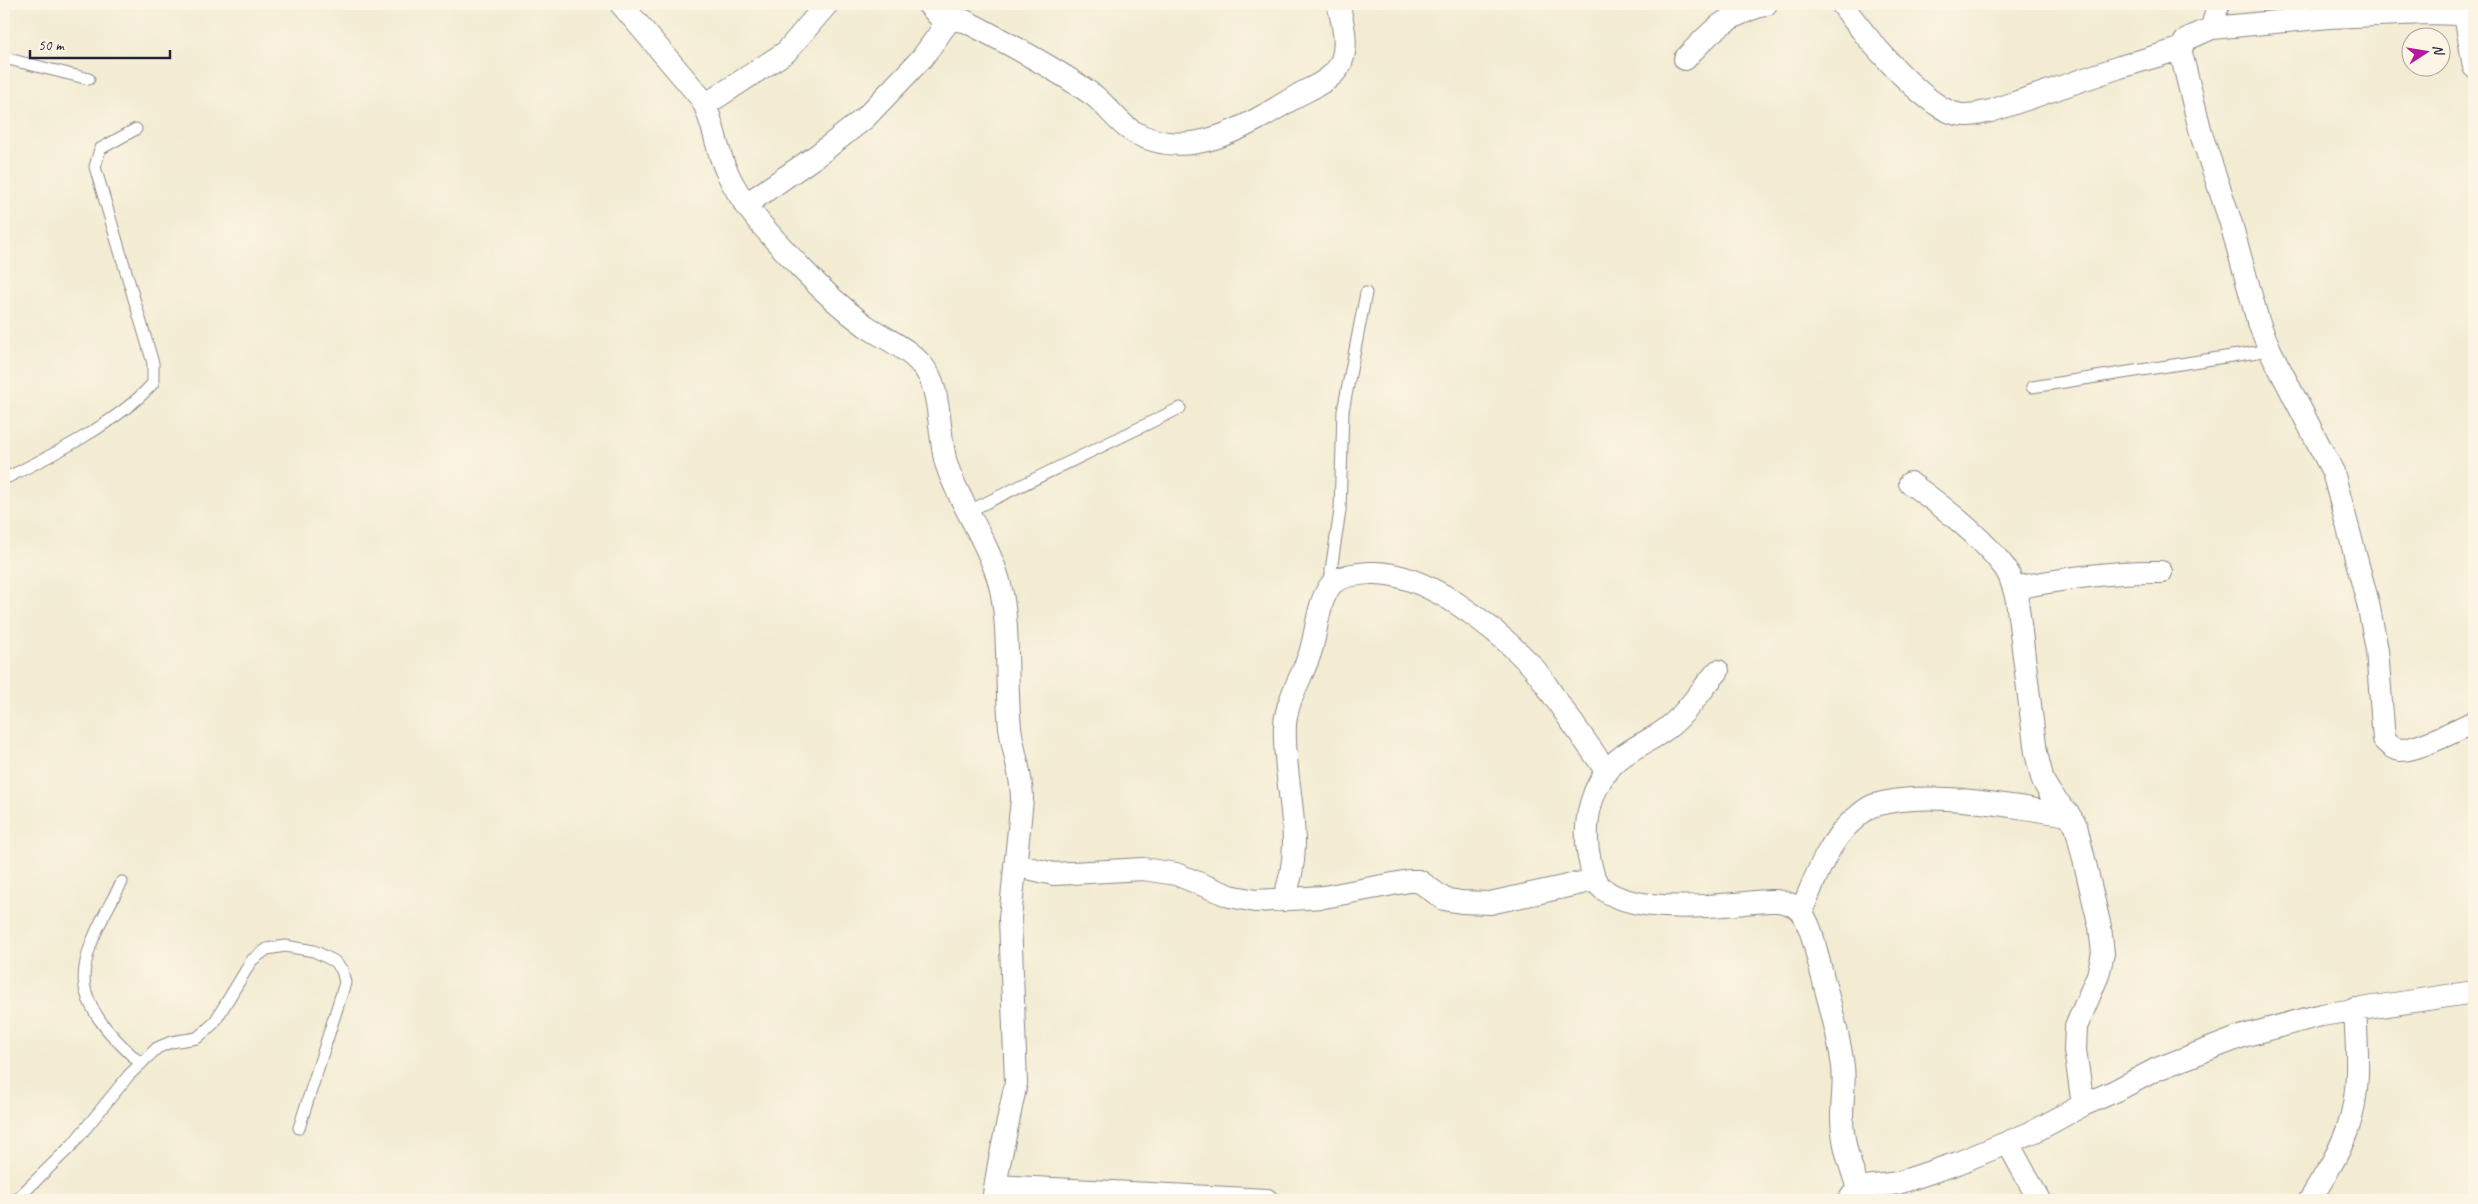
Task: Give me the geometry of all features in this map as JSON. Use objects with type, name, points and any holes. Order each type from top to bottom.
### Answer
[{"type":"street","points":[[621,4],[690,84],[705,105],[719,155],[744,204],[804,271],[842,307],[920,362],[928,374],[936,392],[939,429],[949,471],[992,562],[1003,601],[1010,729],[1022,781],[1020,826],[1010,926],[1016,1083],[998,1164],[995,1193],[1267,1200]]},
{"type":"street","points":[[705,105],[786,52],[827,4]]},
{"type":"street","points":[[928,4],[946,23]]},
{"type":"street","points":[[744,204],[819,154],[865,118],[922,58],[950,19],[958,18],[987,32],[1095,96],[1131,130],[1167,145],[1189,143],[1224,135],[1262,116],[1333,75],[1343,57],[1346,34],[1338,4]]},
{"type":"street","points":[[1684,59],[1718,25],[1742,11],[1766,4]]},
{"type":"street","points":[[1842,4],[1885,59],[1929,97],[1956,114],[1971,115],[1991,111],[2120,67],[2180,50],[2187,39],[2212,28],[2426,8],[2459,14],[2466,20],[2474,67]]},
{"type":"street","points":[[2212,28],[2218,4]]},
{"type":"street","points":[[2180,50],[2202,137],[2230,220],[2258,321],[2270,350],[2333,472],[2353,541],[2377,650],[2384,740],[2391,747],[2401,750],[2428,743],[2474,722]]},
{"type":"street","points":[[1910,483],[1941,506],[1979,541],[2005,568],[2014,588],[2036,753],[2043,781],[2050,793],[2070,814],[2076,826],[2100,927],[2103,953],[2098,975],[2076,1027],[2075,1050],[2083,1105]]},
{"type":"street","points":[[2014,588],[2091,574],[2161,572]]},
{"type":"street","points":[[1283,900],[1291,878],[1295,850],[1285,724],[1288,710],[1311,649],[1319,614],[1331,584],[1346,576],[1379,573],[1400,577],[1426,587],[1477,617],[1532,665],[1607,772]]},
{"type":"street","points":[[1718,671],[1683,715],[1668,728],[1623,755],[1598,782],[1591,799],[1588,832],[1589,861],[1595,880],[1603,888],[1616,896],[1639,903],[1670,907],[1771,902],[1788,903],[1801,912],[1812,936],[1843,1068],[1842,1119],[1844,1147],[1853,1194],[1918,1177],[2008,1143],[2157,1069],[2243,1036],[2321,1015],[2474,992]]},
{"type":"street","points":[[1801,912],[1829,851],[1849,823],[1870,806],[1900,800],[1951,799],[2070,814]]},
{"type":"street","points":[[1015,865],[1054,874],[1143,869],[1176,874],[1230,896],[1255,901],[1324,897],[1409,881],[1420,881],[1444,899],[1461,902],[1490,903],[1595,880]]},
{"type":"street","points":[[2310,1200],[2332,1163],[2348,1128],[2356,1095],[2356,1010]]},
{"type":"street","points":[[2008,1143],[2039,1200]]},
{"type":"lane","points":[[4,58],[89,79]]},
{"type":"lane","points":[[4,479],[34,464],[118,415],[140,400],[153,383],[153,363],[95,167],[100,149],[136,129]]},
{"type":"lane","points":[[1331,584],[1331,570],[1340,511],[1343,411],[1366,293]]},
{"type":"lane","points":[[2032,387],[2270,350]]},
{"type":"lane","points":[[969,511],[1180,408]]},
{"type":"lane","points":[[122,882],[92,937],[86,970],[85,991],[92,1007],[110,1033],[140,1064]]},
{"type":"lane","points":[[16,1200],[72,1145],[140,1064],[157,1048],[171,1042],[197,1038],[214,1023],[252,960],[267,949],[285,946],[314,951],[334,961],[342,970],[345,983],[299,1128]]}]
